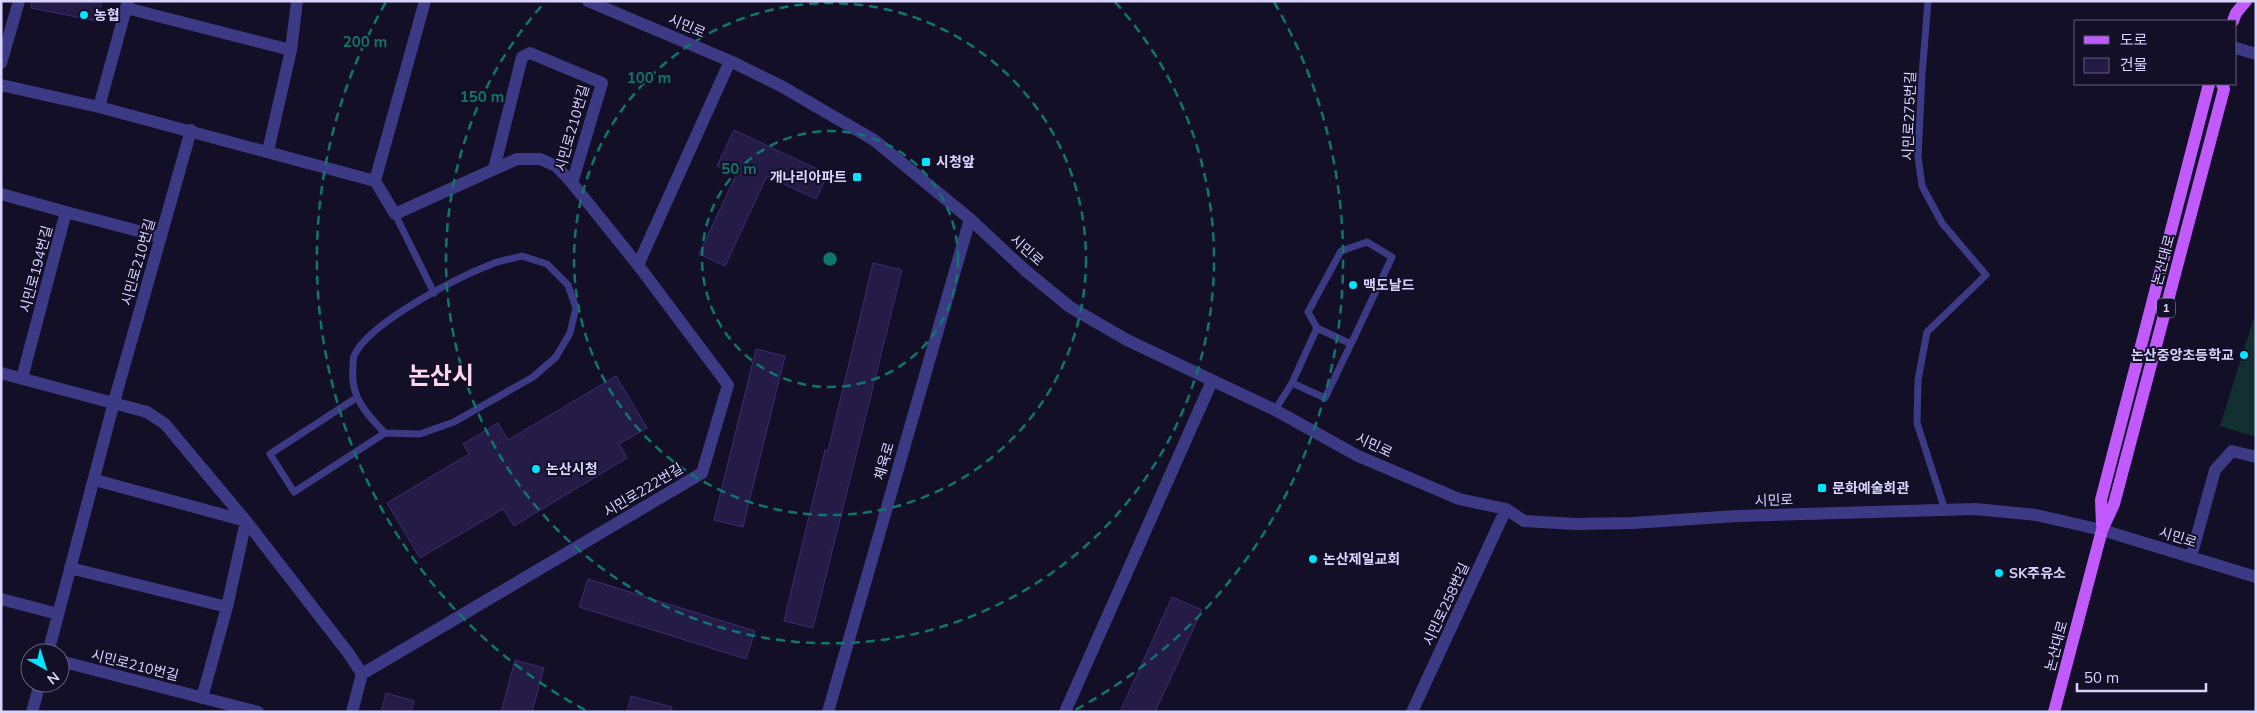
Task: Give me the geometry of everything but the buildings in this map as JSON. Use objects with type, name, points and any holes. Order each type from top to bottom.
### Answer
[{"type":"main road","points":[[2234,12],[2246,1]]},
{"type":"main road","name":"논산대로","points":[[2102,530],[2101,500],[2209,85]]},
{"type":"main road","name":"논산대로","points":[[2054,712],[2102,530],[2114,504],[2224,89],[2222,85]]},
{"type":"street","points":[[1,62],[19,1]]},
{"type":"street","points":[[268,151],[291,50],[297,1]]},
{"type":"street","points":[[375,181],[425,1]]},
{"type":"street","name":"시민로","points":[[588,1],[730,61],[782,86],[874,140],[970,219],[1026,271],[1070,307],[1127,340],[1275,410],[1358,456],[1450,495],[1506,509],[1524,521],[1575,524],[1975,509],[2036,515],[2102,530],[2256,577]]},
{"type":"street","points":[[99,107],[127,4],[291,50]]},
{"type":"street","points":[[2237,48],[2256,54]]},
{"type":"street","name":"시민로210번길","points":[[494,169],[522,57],[530,53],[602,83],[572,183],[638,265]]},
{"type":"street","points":[[638,265],[730,61]]},
{"type":"street","points":[[1,85],[190,130],[375,181],[395,214],[518,159],[540,159],[556,166],[572,183]]},
{"type":"street","name":"시민로210번길","points":[[51,643],[114,402],[162,237],[190,130]]},
{"type":"street","name":"시민로194번길","points":[[1,194],[66,212],[22,378]]},
{"type":"street","points":[[66,212],[162,237]]},
{"type":"street","name":"체육로","points":[[828,712],[970,219]]},
{"type":"street","name":"시민로222번길","points":[[362,674],[702,473],[728,385],[638,265]]},
{"type":"street","points":[[1,373],[147,412],[165,424],[246,520],[349,654],[362,674],[352,712]]},
{"type":"street","points":[[1064,712],[1212,381]]},
{"type":"street","points":[[2191,557],[2215,470],[2232,451],[2256,457]]},
{"type":"street","points":[[95,480],[246,520]]},
{"type":"street","name":"시민로258번길","points":[[1412,712],[1506,509]]},
{"type":"street","points":[[202,698],[227,607],[246,520]]},
{"type":"street","points":[[70,568],[227,607]]},
{"type":"street","points":[[1,599],[58,614]]},
{"type":"street","name":"시민로210번길","points":[[70,664],[258,712]]},
{"type":"street","points":[[32,712],[37,693]]},
{"type":"lane","name":"시민로275번길","points":[[1928,1],[1918,157],[1922,186],[1942,223],[1986,275],[1927,332],[1918,380],[1917,423],[1945,510]]},
{"type":"lane","points":[[395,214],[434,293]]},
{"type":"lane","points":[[1292,383],[1325,398],[1351,344],[1392,257],[1367,242],[1341,251],[1308,312],[1317,328],[1351,344]]},
{"type":"lane","points":[[356,398],[270,454],[294,492],[385,433],[420,434],[454,422],[533,378],[556,357],[570,333],[576,308],[568,285],[547,264],[522,256],[493,263],[403,309],[374,331],[354,356],[351,381],[356,398],[371,419],[385,433]]},
{"type":"lane","points":[[1275,410],[1292,383],[1317,328]]},
{"type":"green space","points":[[2256,311],[2256,437],[2220,426]]},
{"type":"place","name":"농협","points":[[84,15]]},
{"type":"place","name":"시청앞","points":[[926,162]]},
{"type":"place","name":"개나리아파트","points":[[857,177]]},
{"type":"place","name":"맥도날드","points":[[1353,285]]},
{"type":"place","name":"논산중앙초등학교","points":[[2244,355]]},
{"type":"place","name":"논산시청","points":[[536,469]]},
{"type":"place","name":"문화예술회관","points":[[1822,488]]},
{"type":"place","name":"논산제일교회","points":[[1313,559]]},
{"type":"place","name":"SK주유소","points":[[1999,573]]},
{"type":"district","name":"논산시","points":[[441,376]]}]
